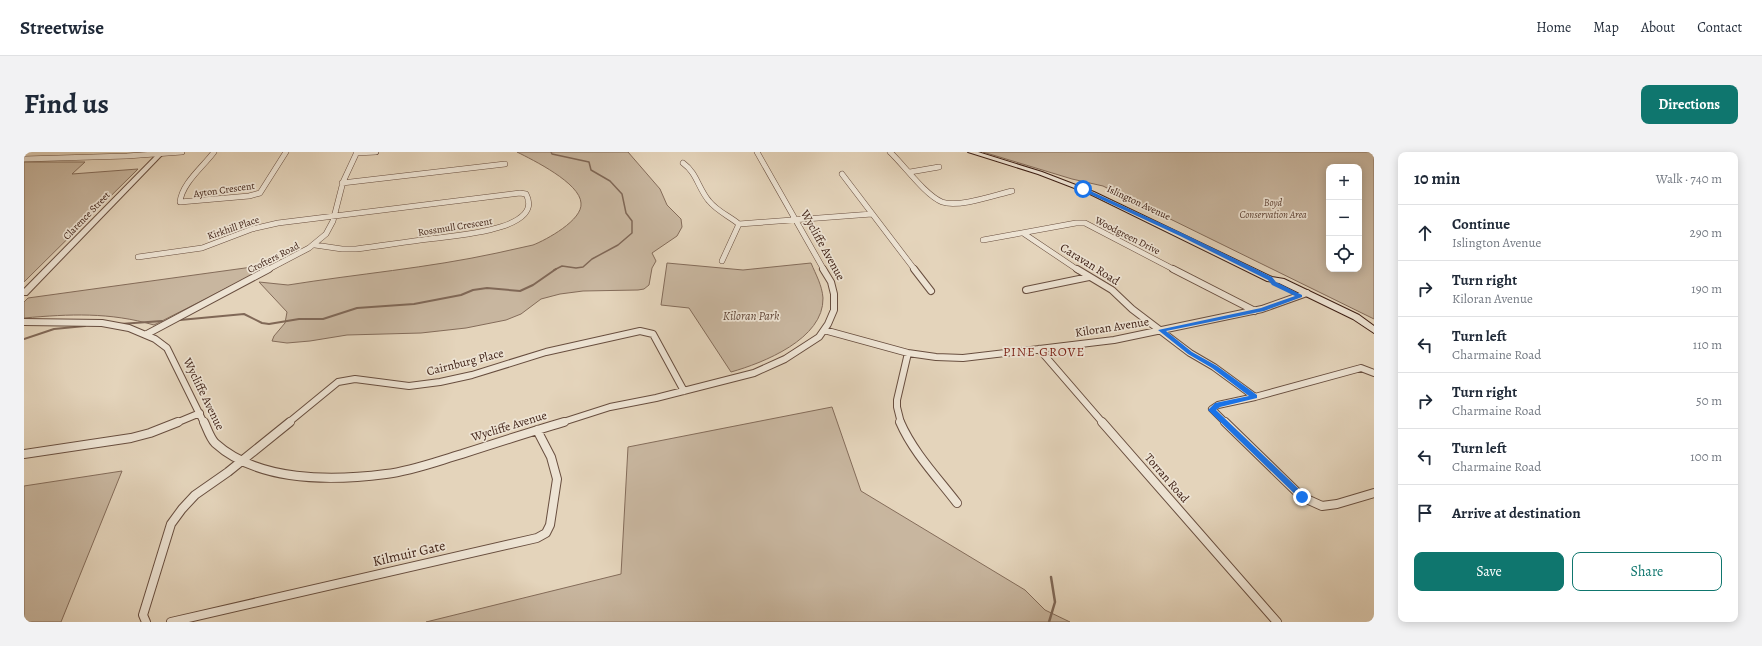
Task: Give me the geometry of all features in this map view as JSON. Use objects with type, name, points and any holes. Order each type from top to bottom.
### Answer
[{"type":"main road","name":"Islington Avenue","points":[[971,152],[1040,173],[1092,193],[1270,278],[1274,284],[1303,295],[1374,330]]},
{"type":"street","points":[[24,159],[98,157],[182,152]]},
{"type":"street","name":"Ayton Crescent","points":[[214,152],[184,190],[179,199],[180,202],[249,196],[260,193],[264,190],[269,178],[286,152]]},
{"type":"street","points":[[357,153],[376,152]]},
{"type":"street","points":[[757,152],[763,152]]},
{"type":"street","name":"Wycliffe Avenue","points":[[24,322],[45,321],[102,323],[131,328],[147,334],[167,348],[214,442],[243,460],[256,466],[280,474],[314,477],[348,477],[379,474],[426,465],[610,407],[684,391],[754,373],[785,359],[819,337],[834,310],[835,302],[833,288],[826,272],[757,152]]},
{"type":"street","points":[[890,152],[934,196],[944,202],[974,200],[1012,192]]},
{"type":"street","name":"Clarence Street","points":[[24,293],[159,153]]},
{"type":"street","name":"Crofters Road","points":[[147,334],[217,295],[315,245],[329,232],[335,216],[342,183],[357,153]]},
{"type":"street","points":[[683,163],[691,168],[695,173],[705,195],[711,204],[739,224],[872,214]]},
{"type":"street","points":[[342,183],[506,164]]},
{"type":"street","points":[[910,172],[939,167]]},
{"type":"street","points":[[842,174],[931,291]]},
{"type":"street","name":"Rossmull Crescent","points":[[315,245],[342,249],[356,249],[492,230],[510,224],[522,216],[528,209],[529,202],[527,196],[520,193],[335,216]]},
{"type":"street","name":"Kirkhill Place","points":[[138,257],[202,248],[252,229],[268,225],[335,216]]},
{"type":"street","name":"Woodgreen Drive","points":[[983,240],[1076,223],[1085,223],[1255,311]]},
{"type":"street","points":[[722,261],[739,224]]},
{"type":"street","name":"Caravan Road","points":[[1024,233],[1089,277],[1116,293],[1132,309],[1190,353],[1214,367],[1255,397]]},
{"type":"street","points":[[1026,290],[1089,277]]},
{"type":"street","name":"Kiloran Avenue","points":[[824,330],[908,353],[936,357],[963,358],[1114,340],[1255,311],[1276,306],[1303,295]]},
{"type":"street","name":"Wycliffe Avenue","points":[[24,327],[57,322]]},
{"type":"street","name":"Cairnburg Place","points":[[243,460],[338,382],[347,378],[358,378],[390,386],[435,384],[545,353],[640,331],[653,334],[684,391]]},
{"type":"street","name":"Torran Road","points":[[1039,349],[1277,622]]},
{"type":"street","points":[[908,353],[897,400],[898,417],[914,447],[957,503]]},
{"type":"street","points":[[1374,373],[1361,368],[1255,397],[1218,405],[1212,410],[1302,497],[1322,506],[1338,504],[1374,493]]},
{"type":"street","points":[[24,454],[131,438],[150,433],[200,414]]},
{"type":"street","name":"Kilmuir Gate","points":[[171,622],[537,538],[546,533],[550,525],[557,479],[551,457],[537,430]]},
{"type":"street","points":[[146,622],[143,615],[171,524],[195,495],[243,460]]},
{"type":"green space","points":[[517,152],[628,152],[660,189],[667,205],[681,219],[682,227],[677,236],[652,253],[656,261],[652,268],[649,285],[644,289],[638,290],[583,291],[560,294],[541,299],[521,314],[506,320],[466,328],[421,333],[347,335],[287,343],[272,341],[274,336],[285,323],[287,312],[259,282],[288,285],[419,267],[471,258],[533,245],[563,228],[576,216],[580,209],[581,203],[579,195],[565,180],[555,173]]},
{"type":"green space","name":"Boyd Conservation Area","points":[[983,152],[1374,152],[1374,319],[1103,186],[1072,179]]},
{"type":"green space","points":[[24,162],[85,162],[72,174],[138,169],[24,282]]},
{"type":"green space","name":"Kiloran Park","points":[[667,263],[743,270],[811,263],[823,298],[821,313],[814,326],[803,337],[789,347],[759,362],[731,372],[689,308],[661,305]]},
{"type":"green space","points":[[274,264],[154,325],[121,318],[89,315],[24,318],[24,302],[28,298]]},
{"type":"green space","points":[[832,407],[861,491],[1025,590],[1045,610],[1070,622],[426,622],[621,574],[628,447]]},
{"type":"green space","points":[[122,471],[61,622],[24,622],[24,486]]},
{"type":"waterway","points":[[551,152],[552,154],[589,162],[591,170],[610,181],[622,194],[626,213],[632,221],[632,233],[618,245],[592,259],[583,267],[576,268],[562,266],[556,269]]},
{"type":"waterway","points":[[180,320],[244,314],[262,323],[269,324],[299,319],[323,319],[357,308],[414,304],[461,295],[473,290],[487,288],[520,291],[533,285],[556,269]]},
{"type":"waterway","points":[[120,324],[162,321]]},
{"type":"waterway","points":[[24,339],[54,329],[85,326]]},
{"type":"waterway","points":[[1049,622],[1055,602],[1051,577]]},
{"type":"district","name":"PINE GROVE","points":[[1044,351]]},
{"type":"route","points":[[1083,189],[1127,208],[1270,278],[1274,284],[1300,296],[1276,306],[1161,330],[1190,353],[1214,367],[1255,397],[1218,405],[1212,410],[1302,497]]}]
